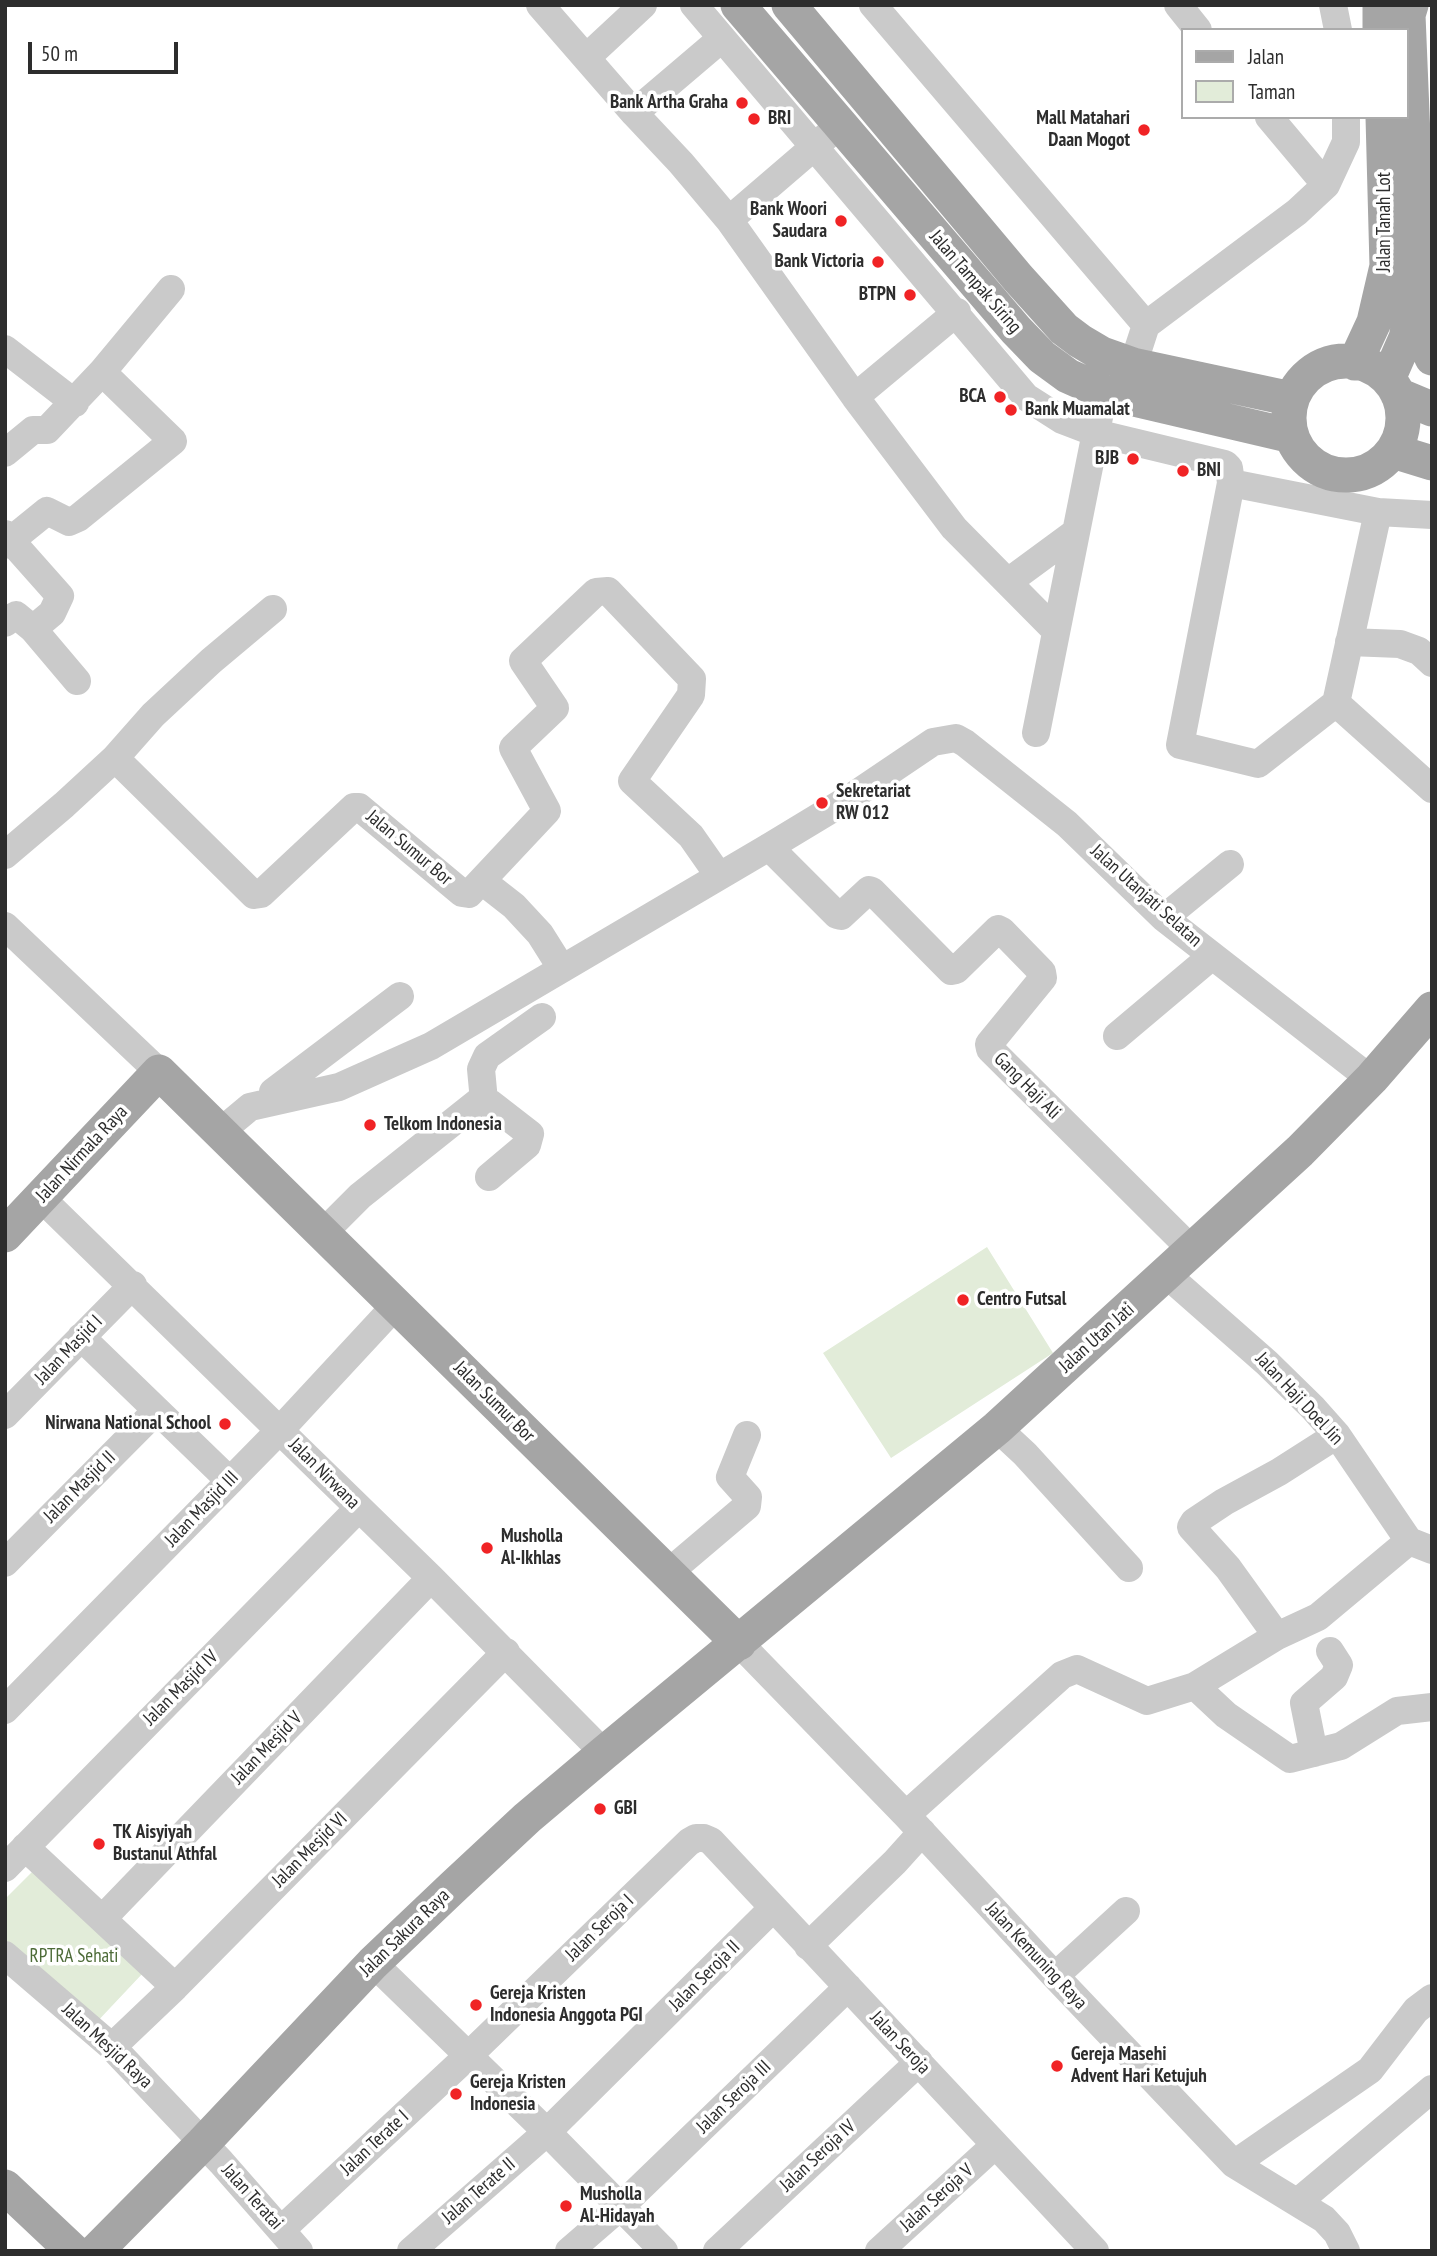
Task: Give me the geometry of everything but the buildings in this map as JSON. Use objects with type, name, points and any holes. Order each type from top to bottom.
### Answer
[{"type":"main road","name":"Jalan Tampak Siring","points":[[738,5],[1042,357],[1068,376],[1104,393],[1292,436]]},
{"type":"main road","name":"Jalan Tampak Siring","points":[[789,5],[1000,257],[1064,329],[1090,348],[1133,365],[1292,399]]},
{"type":"main road","points":[[1380,5],[1380,28]]},
{"type":"main road","name":"Jalan Tanah Lot","points":[[1393,387],[1413,315],[1420,267],[1424,193],[1408,15],[1411,5]]},
{"type":"main road","name":"Jalan Tanah Lot","points":[[1355,363],[1374,322],[1387,266],[1383,119]]},
{"type":"main road","points":[[1413,315],[1432,358]]},
{"type":"main road","points":[[1393,387],[1403,414],[1401,433],[1393,451],[1369,471],[1353,475],[1322,471],[1298,450],[1292,436],[1289,411],[1292,399],[1300,384],[1327,365],[1343,361],[1370,366],[1393,387],[1432,409]]},
{"type":"main road","points":[[1393,451],[1432,463]]},
{"type":"main road","name":"Jalan Utan Jati","points":[[759,1626],[997,1428],[1167,1275],[1300,1151],[1372,1077],[1432,1009]]},
{"type":"main road","name":"Jalan Sumur Bor","points":[[159,1072],[244,1115],[341,1214],[396,1305],[680,1563],[705,1610],[759,1626]]},
{"type":"main road","name":"Jalan Nirmala Raya","points":[[5,1235],[159,1072]]},
{"type":"main road","points":[[705,1610],[715,1620],[719,1633],[719,1646],[706,1670]]},
{"type":"main road","name":"Jalan Sakura Raya","points":[[96,2251],[203,2143],[373,1963],[518,1826],[759,1626]]},
{"type":"main road","points":[[5,2187],[73,2251]]},
{"type":"street","points":[[540,5],[729,220],[855,397],[954,528],[1056,631]]},
{"type":"street","points":[[586,58],[643,5]]},
{"type":"street","points":[[694,5],[957,312],[1026,397],[1062,420],[1096,433],[1225,464],[1229,468],[1231,483],[1180,745],[1258,764],[1336,703],[1378,512]]},
{"type":"street","points":[[873,5],[1146,325]]},
{"type":"street","points":[[1178,5],[1196,28]]},
{"type":"street","points":[[1334,5],[1338,28]]},
{"type":"street","points":[[634,114],[721,39]]},
{"type":"street","points":[[1271,119],[1325,185]]},
{"type":"street","points":[[1133,365],[1146,325],[1297,212],[1325,185],[1346,142],[1346,119]]},
{"type":"street","points":[[729,220],[841,124]]},
{"type":"street","points":[[5,453],[33,430],[47,430],[75,403],[171,289]]},
{"type":"street","points":[[855,397],[957,312]]},
{"type":"street","points":[[5,349],[75,403]]},
{"type":"street","points":[[33,629],[52,613],[60,596],[7,540],[47,511],[69,522],[78,518],[173,441],[102,372]]},
{"type":"street","points":[[1036,733],[1104,393]]},
{"type":"street","points":[[1231,483],[1378,512],[1432,515]]},
{"type":"street","points":[[1007,582],[1076,532]]},
{"type":"street","name":"Jalan Sumur Bor","points":[[115,758],[254,895],[261,894],[354,807],[359,807],[462,893],[469,894],[547,811],[513,748],[555,708],[523,661],[596,592],[608,591],[692,679],[691,695],[632,782],[691,836],[719,876]]},
{"type":"street","points":[[8,852],[115,758],[153,715],[211,661],[273,609]]},
{"type":"street","points":[[5,623],[16,615],[33,629],[78,681]]},
{"type":"street","points":[[1349,642],[1400,645],[1419,651],[1432,663]]},
{"type":"street","points":[[1336,703],[1432,789]]},
{"type":"street","name":"Jalan Utanjati Selatan","points":[[769,847],[850,798],[933,742],[956,738],[1067,824],[1164,918],[1359,1070],[1372,1077]]},
{"type":"street","points":[[244,1115],[339,1087],[432,1046],[769,847]]},
{"type":"street","name":"Gang Haji Ali","points":[[769,847],[837,915],[841,916],[869,890],[872,891],[951,971],[956,970],[998,929],[1002,931],[1042,972],[1043,978],[989,1044],[990,1049],[1193,1251]]},
{"type":"street","points":[[1164,918],[1230,864]]},
{"type":"street","points":[[482,881],[514,906],[540,934],[562,969]]},
{"type":"street","name":"Jalan Sumur Bor","points":[[5,926],[159,1072]]},
{"type":"street","points":[[1117,1036],[1212,956]]},
{"type":"street","points":[[244,1115],[400,996]]},
{"type":"street","points":[[484,1101],[481,1069],[487,1056],[542,1017]]},
{"type":"street","points":[[341,1214],[478,1102],[484,1101],[530,1134],[527,1145],[489,1177]]},
{"type":"street","name":"Jalan Nirwana","points":[[41,1198],[431,1578],[604,1753]]},
{"type":"street","name":"Jalan Haji Doel Jin","points":[[1167,1275],[1268,1363],[1337,1435],[1420,1546]]},
{"type":"street","name":"Jalan Masjid I","points":[[5,1415],[133,1285]]},
{"type":"street","name":"Jalan Masjid III","points":[[5,1710],[280,1430],[396,1305]]},
{"type":"street","points":[[81,1337],[230,1481]]},
{"type":"street","name":"Jalan Masjid II","points":[[5,1563],[156,1411]]},
{"type":"street","points":[[997,1428],[1025,1454],[1129,1568]]},
{"type":"street","points":[[680,1563],[747,1506],[748,1497],[730,1477],[747,1435]]},
{"type":"street","points":[[1277,1636],[1228,1568],[1191,1527],[1194,1522],[1224,1502],[1279,1472],[1337,1435]]},
{"type":"street","name":"Jalan Masjid IV","points":[[5,1868],[358,1509]]},
{"type":"street","points":[[808,1946],[895,1862],[918,1816],[972,1756],[1062,1675],[1077,1669],[1147,1701],[1195,1686],[1277,1636],[1318,1617],[1420,1546]]},
{"type":"street","name":"Jalan Mesjid V","points":[[103,1918],[431,1578]]},
{"type":"street","name":"Jalan Kemuning Raya","points":[[759,1626],[1055,1976],[1234,2164],[1324,2219],[1337,2233],[1346,2251]]},
{"type":"street","points":[[1314,1753],[1304,1703],[1334,1677],[1339,1665],[1330,1651]]},
{"type":"street","name":"Jalan Mesjid VI","points":[[112,2047],[175,1987],[506,1652]]},
{"type":"street","points":[[1195,1686],[1241,1727],[1290,1759],[1340,1746],[1397,1711],[1432,1707]]},
{"type":"street","name":"Jalan Seroja","points":[[704,1838],[711,1841],[1095,2251]]},
{"type":"street","name":"Jalan Seroja I","points":[[469,2055],[689,1842],[704,1838]]},
{"type":"street","points":[[25,1847],[175,1987]]},
{"type":"street","name":"Jalan Seroja II","points":[[547,2132],[773,1908]]},
{"type":"street","points":[[1055,1976],[1126,1911]]},
{"type":"street","name":"Jalan Mesjid Raya","points":[[5,1955],[112,2047],[203,2143]]},
{"type":"street","points":[[373,1963],[547,2132],[664,2251]]},
{"type":"street","name":"Jalan Seroja III","points":[[569,2251],[620,2207],[848,1987]]},
{"type":"street","points":[[1234,2164],[1370,2070],[1416,2010],[1432,1998]]},
{"type":"street","name":"Jalan Terate I","points":[[290,2240],[469,2055]]},
{"type":"street","name":"Jalan Seroja IV","points":[[717,2251],[919,2062]]},
{"type":"street","points":[[1299,2202],[1432,2089]]},
{"type":"street","name":"Jalan Terate II","points":[[411,2251],[547,2132]]},
{"type":"street","name":"Jalan Teratai","points":[[203,2143],[290,2240]]},
{"type":"street","name":"Jalan Seroja V","points":[[879,2251],[994,2146]]},
{"type":"green space","name":"Centro Futsal","points":[[987,1247],[1053,1353],[891,1458],[823,1353]]},
{"type":"green space","name":"RPTRA Sehati","points":[[34,1870],[143,1973],[94,2025],[5,1941],[5,1899]]},
{"type":"place","name":"Bank Artha Graha","points":[[742,103]]},
{"type":"place","name":"BRI","points":[[754,119]]},
{"type":"place","name":"Mall Matahari Daan Mogot","points":[[1144,130]]},
{"type":"place","name":"Bank Woori Saudara","points":[[841,221]]},
{"type":"place","name":"Bank Victoria","points":[[878,262]]},
{"type":"place","name":"BTPN","points":[[910,295]]},
{"type":"place","name":"BCA","points":[[1000,397]]},
{"type":"place","name":"Bank Muamalat","points":[[1011,410]]},
{"type":"place","name":"BJB","points":[[1133,459]]},
{"type":"place","name":"BNI","points":[[1183,471]]},
{"type":"place","name":"Sekretariat RW 012","points":[[822,803]]},
{"type":"place","name":"Telkom Indonesia","points":[[370,1125]]},
{"type":"place","name":"Centro Futsal","points":[[963,1300]]},
{"type":"place","name":"Nirwana National School","points":[[225,1424]]},
{"type":"place","name":"Musholla Al-Ikhlas","points":[[487,1548]]},
{"type":"place","name":"GBI","points":[[600,1809]]},
{"type":"place","name":"TK Aisyiyah Bustanul Athfal","points":[[99,1844]]},
{"type":"place","name":"Gereja Kristen Indonesia Anggota PGI","points":[[476,2005]]},
{"type":"place","name":"Gereja Masehi Advent Hari Ketujuh","points":[[1057,2066]]},
{"type":"place","name":"Gereja Kristen Indonesia","points":[[456,2094]]},
{"type":"place","name":"Musholla Al-Hidayah","points":[[566,2206]]}]
